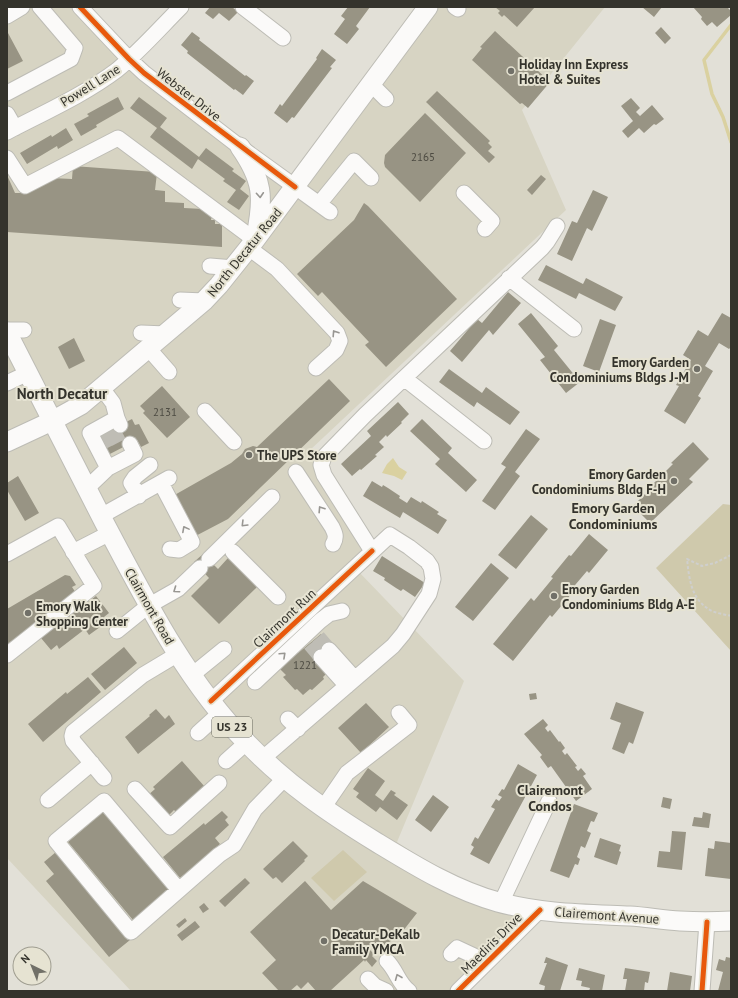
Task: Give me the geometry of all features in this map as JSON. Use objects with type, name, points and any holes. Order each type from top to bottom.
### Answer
[{"type":"main road","name":"North Decatur Road","points":[[7,442],[52,421],[81,404],[101,387],[145,341],[166,334],[204,301],[234,268],[428,7]]},
{"type":"main road","points":[[240,147],[254,168],[261,199],[260,216],[252,244]]},
{"type":"main road","name":"Clairmont Road","points":[[13,330],[28,374],[101,516],[148,606],[192,675],[215,707],[262,759],[284,779],[322,808],[357,830]]},
{"type":"main road","name":"Clairemont Avenue","points":[[357,830],[413,864],[442,879],[469,892],[501,903],[540,910],[592,915],[631,916],[678,921],[731,921]]},
{"type":"street","points":[[7,16],[22,7]]},
{"type":"street","points":[[7,93],[71,59],[75,48],[40,7]]},
{"type":"street","name":"Webster Drive","points":[[80,7],[144,73],[240,147],[325,208],[354,161],[371,178]]},
{"type":"street","name":"Powell Lane","points":[[11,130],[92,86],[117,70],[181,7]]},
{"type":"street","points":[[243,7],[283,38]]},
{"type":"street","points":[[371,84],[386,99]]},
{"type":"street","points":[[7,114],[11,130]]},
{"type":"street","points":[[7,158],[25,186],[118,138],[252,244],[338,333],[340,341],[336,350],[316,368]]},
{"type":"street","points":[[464,193],[492,221],[485,229]]},
{"type":"street","points":[[372,551],[324,475],[322,470],[322,461],[324,457],[404,378],[547,242],[558,226]]},
{"type":"street","points":[[210,266],[234,268]]},
{"type":"street","points":[[509,278],[574,329]]},
{"type":"street","points":[[180,300],[204,301]]},
{"type":"street","points":[[145,341],[169,372]]},
{"type":"street","points":[[7,383],[28,374]]},
{"type":"street","points":[[404,378],[484,441]]},
{"type":"street","points":[[87,488],[118,456],[90,433],[108,427],[113,403],[101,387]]},
{"type":"street","points":[[205,411],[234,442]]},
{"type":"street","points":[[139,496],[131,483],[135,477],[150,465]]},
{"type":"street","points":[[296,472],[336,533],[336,540],[334,544]]},
{"type":"street","points":[[101,516],[166,480],[192,542],[179,550],[170,549]]},
{"type":"street","points":[[117,631],[148,606],[178,589],[272,496]]},
{"type":"street","points":[[7,554],[58,526],[94,586],[7,655]]},
{"type":"street","points":[[73,552],[110,532]]},
{"type":"street","name":"Clairmont Run","points":[[198,732],[215,707],[372,551],[390,535],[422,556],[431,567],[434,579],[429,594],[403,634],[393,646],[380,649],[358,680]]},
{"type":"street","points":[[233,552],[278,597]]},
{"type":"street","points":[[255,682],[312,635],[329,614],[342,611]]},
{"type":"street","points":[[192,675],[224,649]]},
{"type":"street","points":[[262,759],[301,725],[358,680],[325,653]]},
{"type":"street","points":[[104,778],[72,739],[73,732],[143,675],[178,654]]},
{"type":"street","points":[[322,808],[347,774],[409,725],[399,713]]},
{"type":"street","points":[[226,761],[246,743]]},
{"type":"street","points":[[48,800],[92,763]]},
{"type":"street","points":[[179,890],[104,801],[56,841],[131,932],[179,890],[219,855],[234,845],[255,809],[284,779]]},
{"type":"street","points":[[136,789],[170,827],[219,783]]},
{"type":"street","points":[[501,903],[549,801]]},
{"type":"street","name":"Maediris Drive","points":[[458,991],[540,910]]},
{"type":"street","points":[[702,991],[708,922]]},
{"type":"street","points":[[454,951],[487,962]]},
{"type":"street","points":[[387,961],[394,969],[402,985],[409,991]]},
{"type":"street","points":[[368,979],[375,986],[386,991]]},
{"type":"path","points":[[731,555],[715,563],[702,566],[687,560],[689,579],[694,595],[707,608],[731,616]]},
{"type":"shaded area","points":[[7,7],[86,7],[129,60],[294,188],[437,7],[605,7],[522,110],[566,210],[309,451],[373,548],[357,570],[464,681],[397,842],[461,885],[540,910],[460,991],[131,991],[7,858]]},
{"type":"shaded area","points":[[393,458],[399,467],[407,472],[402,480],[382,473],[387,464]]},
{"type":"shaded area","points":[[723,504],[731,505],[731,651],[656,568]]},
{"type":"shaded area","points":[[343,850],[367,872],[334,901],[311,878]]},
{"type":"building","points":[[210,7],[232,7],[238,12],[229,21],[219,13],[213,19],[205,13]]},
{"type":"building","points":[[348,7],[370,7],[356,26],[359,29],[347,44],[334,34],[345,19],[341,16]]},
{"type":"building","points":[[495,7],[535,7],[517,27],[504,15],[502,17],[498,13],[500,11]]},
{"type":"building","points":[[642,7],[662,7],[654,17]]},
{"type":"building","points":[[693,7],[727,7],[731,11],[731,15],[717,27],[712,22],[707,26],[701,19],[702,17]]},
{"type":"building","points":[[661,27],[671,38],[665,44],[655,33]]},
{"type":"building","name":"Holiday Inn Express Hotel & Suites","points":[[495,31],[550,82],[528,108],[522,103],[520,104],[472,60],[482,48],[480,47]]},
{"type":"building","points":[[192,32],[200,38],[199,40],[245,76],[246,75],[254,81],[243,95],[235,89],[234,90],[187,53],[188,51],[181,45]]},
{"type":"building","points":[[8,33],[23,61],[7,69],[7,34]]},
{"type":"building","points":[[322,49],[336,60],[330,67],[332,68],[294,118],[292,117],[287,123],[274,113],[280,104],[282,106],[317,59],[316,58]]},
{"type":"building","points":[[437,91],[490,141],[488,143],[492,147],[488,151],[495,157],[489,163],[426,102]]},
{"type":"building","points":[[118,97],[124,109],[96,125],[97,127],[81,136],[74,124],[89,116],[87,114]]},
{"type":"building","points":[[139,97],[167,118],[160,127],[199,157],[206,148],[234,169],[232,171],[246,181],[240,189],[249,196],[239,210],[227,202],[236,190],[223,181],[225,179],[198,159],[192,169],[150,137],[157,128],[130,108]]},
{"type":"building","points":[[631,98],[640,108],[636,112],[640,116],[652,105],[664,119],[656,125],[654,124],[644,133],[639,128],[628,138],[622,131],[633,121],[621,106]]},
{"type":"building","points":[[425,113],[466,153],[420,202],[385,167],[384,163],[385,155]]},
{"type":"building","points":[[66,128],[73,140],[58,149],[57,146],[27,164],[20,153],[51,135],[52,137]]},
{"type":"building","points":[[73,166],[157,173],[155,190],[165,191],[165,202],[184,203],[184,208],[203,209],[212,216],[211,220],[215,220],[215,224],[222,224],[222,247],[7,232],[7,175],[15,193],[22,193],[51,178],[72,179]]},
{"type":"building","points":[[541,175],[546,179],[532,195],[527,190]]},
{"type":"building","points":[[593,190],[608,197],[592,231],[587,228],[572,261],[557,254],[572,221],[577,223]]},
{"type":"building","points":[[364,203],[457,299],[386,367],[365,345],[369,342],[322,292],[318,296],[297,274],[354,220]]},
{"type":"building","points":[[546,265],[583,284],[586,278],[623,297],[615,311],[579,293],[576,299],[538,280]]},
{"type":"building","points":[[508,292],[521,303],[493,335],[489,330],[462,362],[450,351],[477,319],[482,323]]},
{"type":"building","points":[[531,313],[558,346],[554,350],[580,382],[566,393],[540,360],[545,357],[518,324]]},
{"type":"building","name":"Emory Garden Condominiums Bldgs J-M","points":[[722,313],[731,318],[731,347],[729,349],[719,343],[705,366],[713,371],[698,396],[701,398],[685,424],[664,411],[679,386],[676,385],[691,360],[683,355],[698,330],[708,336]]},
{"type":"building","points":[[600,319],[616,325],[599,372],[583,366]]},
{"type":"building","points":[[74,338],[85,361],[69,369],[58,347]]},
{"type":"building","points":[[449,369],[482,393],[486,387],[520,412],[510,425],[477,402],[474,407],[439,382]]},
{"type":"building","points":[[329,379],[350,401],[228,519],[186,541],[164,501],[231,463],[242,454],[245,449],[253,446],[257,447]]},
{"type":"building","points":[[162,386],[190,417],[167,438],[143,413],[145,411],[140,406]]},
{"type":"building","points":[[398,402],[409,414],[387,437],[386,435],[379,442],[384,447],[375,455],[377,456],[352,476],[341,464],[371,436],[367,431]]},
{"type":"building","points":[[132,419],[135,425],[139,424],[149,443],[141,447],[137,440],[106,456],[96,437]]},
{"type":"building","points":[[422,419],[452,448],[448,453],[477,480],[466,492],[435,464],[440,459],[410,431]]},
{"type":"building","points":[[526,429],[540,439],[515,472],[520,476],[495,510],[482,501],[506,467],[501,464]]},
{"type":"building","name":"Emory Garden Condominiums Bldg F-H","points":[[693,442],[709,459],[689,479],[693,482],[650,523],[633,506],[673,464],[671,463]]},
{"type":"building","points":[[18,476],[39,513],[25,521],[7,490],[7,483]]},
{"type":"building","points":[[372,481],[382,487],[383,485],[388,488],[407,503],[411,497],[421,503],[422,501],[439,512],[437,514],[447,520],[438,534],[403,512],[400,518],[363,496]]},
{"type":"building","points":[[531,515],[548,529],[516,569],[498,555]]},
{"type":"building","name":"Emory Garden Condominiums Bldg A-E","points":[[589,534],[608,550],[589,573],[587,571],[570,591],[572,593],[552,617],[550,615],[513,661],[493,644],[531,598],[534,601],[569,555],[571,556]]},
{"type":"building","points":[[203,554],[218,569],[228,558],[257,587],[219,624],[191,596],[209,578],[194,562]]},
{"type":"building","points":[[382,556],[425,583],[415,597],[403,589],[401,591],[396,588],[384,580],[385,578],[373,571]]},
{"type":"building","points":[[491,563],[509,578],[473,621],[455,607]]},
{"type":"building","name":"Emory Walk Shopping Center","points":[[65,575],[70,576],[76,585],[72,587],[78,596],[41,618],[44,622],[7,644],[7,609]]},
{"type":"building","points":[[96,596],[109,613],[104,617],[107,622],[89,635],[85,629],[59,649],[57,645],[51,650],[41,638]]},
{"type":"building","points":[[321,634],[333,646],[330,670],[323,677],[324,679],[312,690],[310,689],[303,695],[297,689],[295,690],[283,677],[286,675],[280,669],[289,660],[287,658],[295,650],[298,653]]},
{"type":"building","points":[[124,647],[137,663],[105,690],[91,674]]},
{"type":"building","points":[[88,677],[101,692],[43,742],[28,724],[66,692],[67,694]]},
{"type":"building","points":[[536,693],[537,699],[530,700],[529,694]]},
{"type":"building","points":[[616,702],[644,712],[633,744],[629,742],[624,754],[612,749],[621,723],[610,719]]},
{"type":"building","points":[[366,703],[389,727],[361,753],[338,728]]},
{"type":"building","points":[[156,709],[165,719],[169,715],[175,724],[138,754],[125,737]]},
{"type":"building","points":[[543,719],[548,725],[545,728],[548,732],[550,730],[565,748],[562,751],[565,755],[567,753],[577,766],[575,767],[578,771],[581,768],[586,774],[583,776],[592,789],[576,801],[551,766],[548,768],[540,757],[542,755],[524,734]]},
{"type":"building","points":[[182,761],[205,787],[176,812],[174,810],[167,817],[147,796],[155,789],[153,787]]},
{"type":"building","points":[[518,764],[537,775],[489,864],[470,854],[474,847],[471,845],[475,837],[478,839],[495,809],[491,807],[496,799],[499,801],[502,797],[498,795],[502,789],[504,790]]},
{"type":"building","points":[[368,768],[385,781],[375,795],[383,801],[391,790],[396,793],[394,795],[408,805],[397,820],[380,807],[376,812],[356,797],[359,793],[353,789]]},
{"type":"building","points":[[433,795],[449,807],[431,832],[415,820]]},
{"type":"building","points":[[663,797],[672,799],[670,809],[661,807]]},
{"type":"building","points":[[574,804],[598,813],[594,822],[591,821],[587,831],[591,833],[585,848],[581,846],[577,857],[580,859],[578,865],[575,864],[569,878],[550,871]]},
{"type":"building","points":[[104,811],[170,889],[133,920],[68,842]]},
{"type":"building","points":[[222,811],[228,817],[225,820],[229,825],[215,838],[220,844],[180,878],[163,857],[204,823],[205,825]]},
{"type":"building","points":[[703,812],[711,814],[709,828],[692,826],[694,817],[702,818]]},
{"type":"building","points":[[672,831],[686,832],[682,870],[657,867],[659,851],[670,852]]},
{"type":"building","points":[[600,838],[621,845],[619,851],[621,852],[617,865],[594,857]]},
{"type":"building","points":[[293,841],[308,856],[304,860],[305,861],[282,883],[276,877],[273,879],[263,869]]},
{"type":"building","points":[[715,841],[731,843],[731,879],[705,876],[708,848],[714,849]]},
{"type":"building","points":[[56,852],[130,940],[109,957],[46,881],[54,874],[44,862]]},
{"type":"building","points":[[245,878],[250,883],[225,907],[219,901]]},
{"type":"building","name":"Decatur-DeKalb Family YMCA","points":[[305,881],[331,910],[363,881],[417,913],[399,936],[378,949],[366,946],[374,954],[372,956],[377,961],[372,967],[366,960],[365,962],[364,960],[330,991],[316,991],[308,982],[301,989],[297,985],[290,991],[279,991],[262,973],[276,960],[250,932]]},
{"type":"building","points":[[204,903],[209,909],[203,913],[199,907]]},
{"type":"building","points":[[185,918],[187,921],[179,928],[176,925]]},
{"type":"building","points":[[195,921],[200,927],[182,941],[177,935]]},
{"type":"building","points":[[546,957],[568,965],[560,991],[544,991],[545,986],[539,984],[547,963],[544,963]]},
{"type":"building","points":[[726,957],[731,958],[731,991],[718,991],[723,972],[716,970],[719,959],[725,961]]},
{"type":"building","points":[[579,968],[605,975],[602,991],[589,991],[590,988],[581,986],[582,981],[576,980]]},
{"type":"building","points":[[625,968],[650,972],[648,983],[645,982],[644,991],[625,991],[627,979],[623,979]]},
{"type":"building","points":[[670,972],[692,976],[690,991],[667,991]]},
{"type":"waterway","points":[[731,25],[704,60],[712,94],[723,117],[731,142]]},
{"type":"tunnel","points":[[112,429],[122,448]]},
{"type":"tunnel","points":[[100,435],[110,455]]},
{"type":"tunnel","points":[[318,637],[329,650]]},
{"type":"tunnel","points":[[310,644],[321,657]]},
{"type":"cycle path","points":[[80,7],[144,73],[295,187]]},
{"type":"cycle path","points":[[211,701],[372,551]]},
{"type":"cycle path","points":[[458,991],[540,910]]},
{"type":"cycle path","points":[[702,991],[707,922]]},
{"type":"place","name":"Holiday Inn Express Hotel & Suites","points":[[511,71]]},
{"type":"place","name":"Emory Garden Condominiums Bldgs J-M","points":[[697,369]]},
{"type":"place","name":"The UPS Store","points":[[249,455]]},
{"type":"place","name":"Emory Garden Condominiums Bldg F-H","points":[[674,481]]},
{"type":"place","name":"Emory Garden Condominiums Bldg A-E","points":[[554,596]]},
{"type":"place","name":"Emory Walk Shopping Center","points":[[28,613]]},
{"type":"place","name":"Decatur-DeKalb Family YMCA","points":[[324,941]]},
{"type":"district","name":"North Decatur","points":[[62,394]]},
{"type":"district","name":"Emory Garden Condominiums","points":[[613,516]]},
{"type":"district","name":"Clairemont Condos","points":[[550,798]]}]
